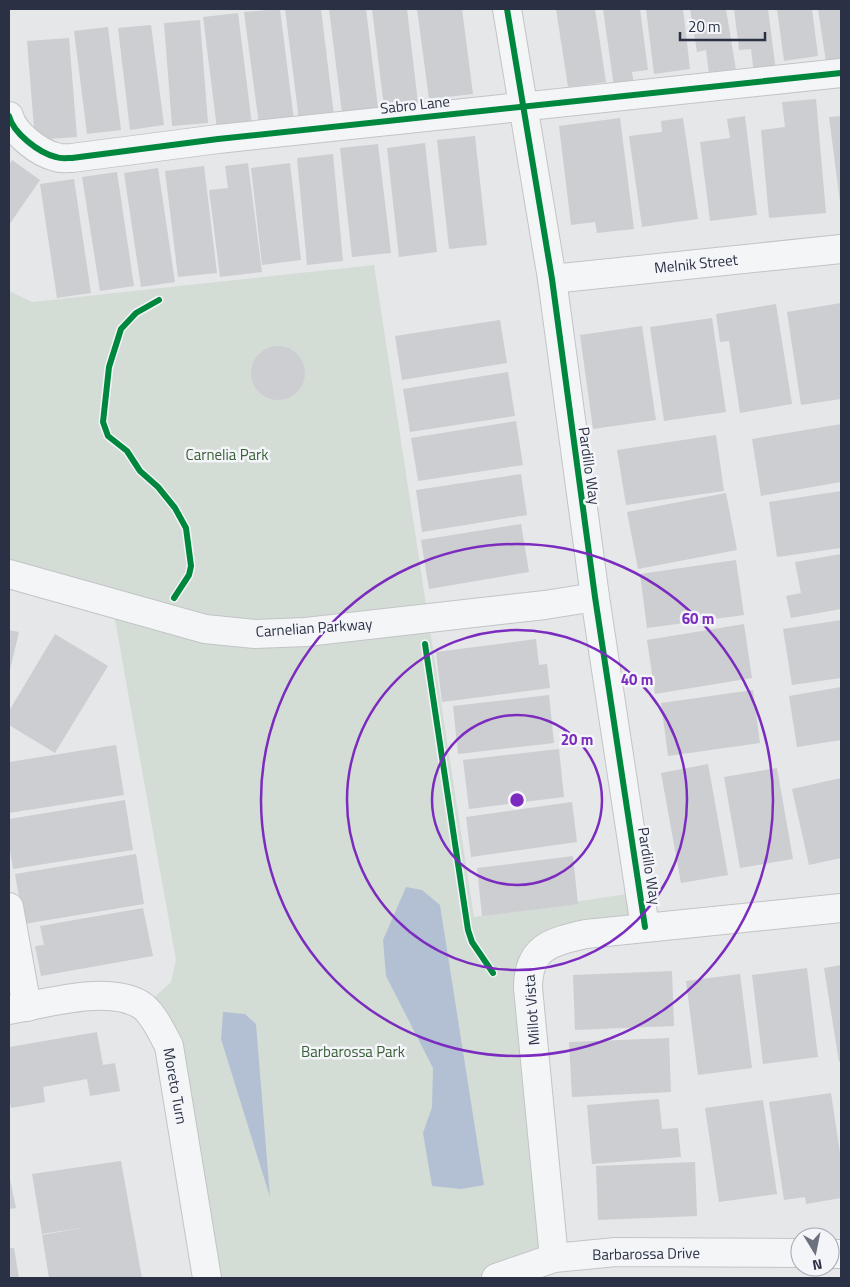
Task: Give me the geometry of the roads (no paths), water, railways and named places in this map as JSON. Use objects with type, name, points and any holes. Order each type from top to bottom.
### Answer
[{"type":"street","name":"Pardillo Way","points":[[507,9],[552,279],[594,597],[645,927]]},
{"type":"street","name":"Sabro Lane","points":[[9,116],[11,123],[32,144],[56,157],[72,158],[218,139],[841,73]]},
{"type":"street","name":"Melnik Street","points":[[552,279],[841,249]]},
{"type":"street","name":"Carnelian Parkway","points":[[9,574],[205,629],[255,634],[316,631],[545,605],[594,597]]},
{"type":"street","points":[[9,907],[18,1008]]},
{"type":"street","name":"Millot Vista","points":[[554,1258],[528,969],[535,956],[548,946],[586,934],[841,908]]},
{"type":"street","name":"Moreto Turn","points":[[18,1008],[98,995],[123,998],[144,1007],[157,1023],[169,1046],[207,1278]]},
{"type":"street","name":"Barbarossa Drive","points":[[496,1278],[554,1258],[616,1252],[790,1253]]},
{"type":"water","points":[[406,887],[422,890],[440,905],[484,1185],[461,1189],[432,1186],[423,1133],[432,1107],[433,1068],[386,976],[383,940]]},
{"type":"water","points":[[223,1012],[245,1014],[256,1024],[270,1197],[221,1039]]},
{"type":"park label","name":"Carnelia Park","points":[[227,455]]},
{"type":"park label","name":"Barbarossa Park","points":[[353,1052]]}]
